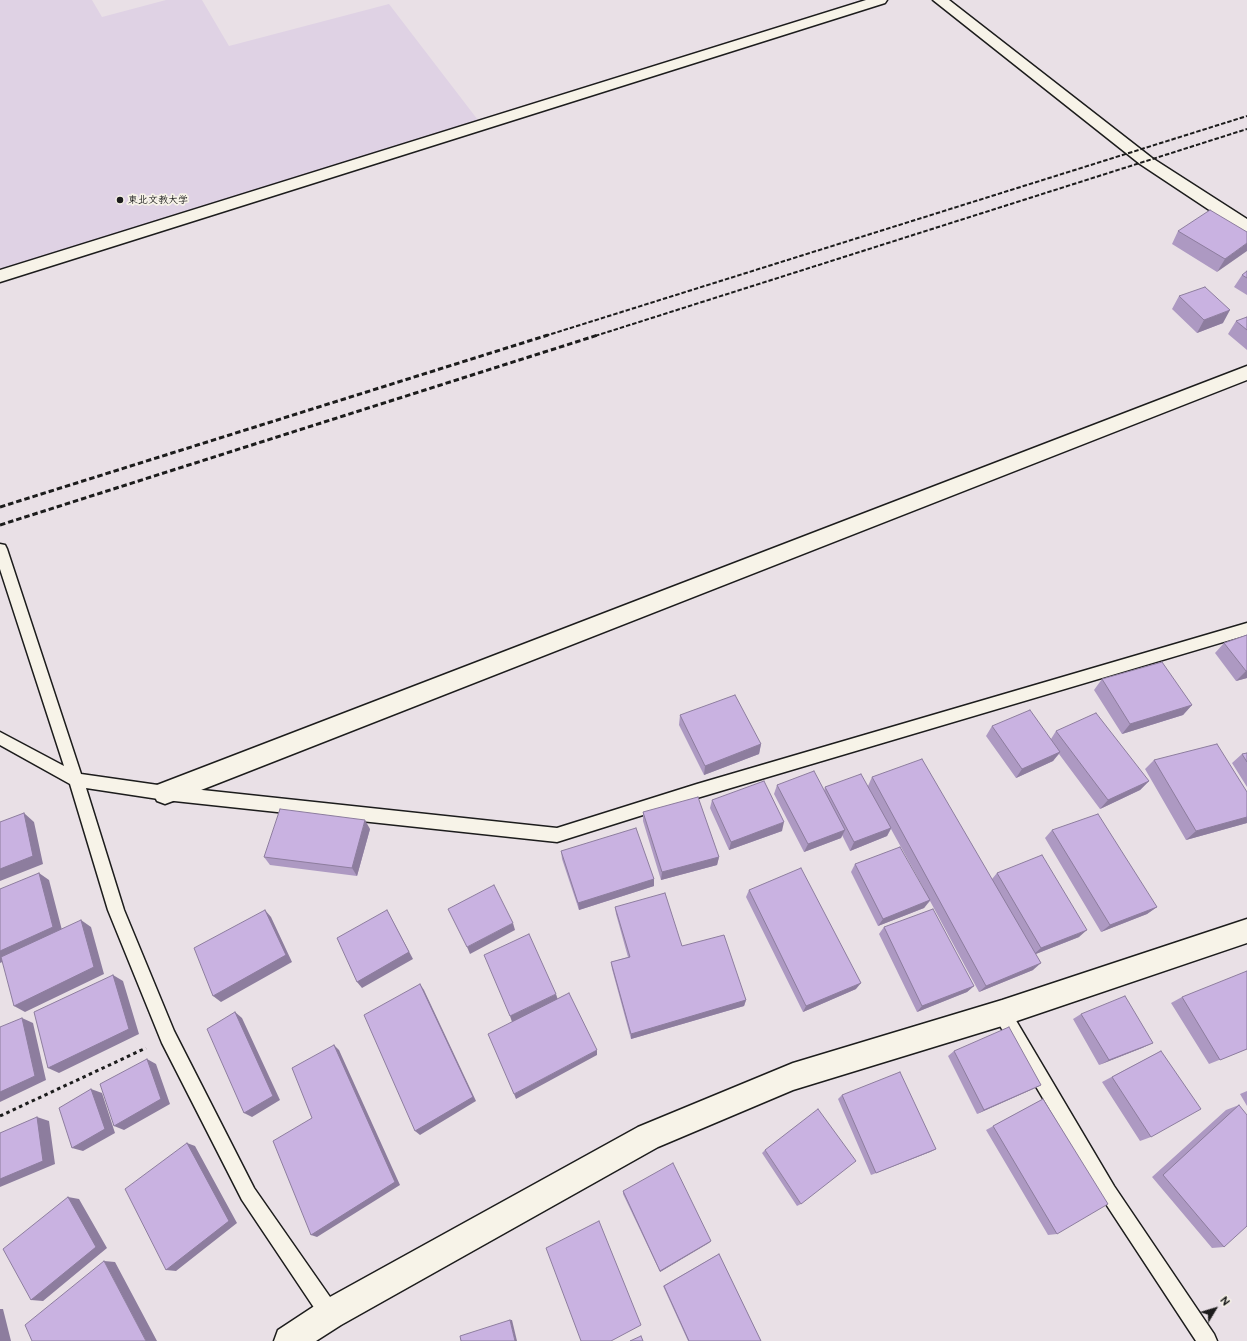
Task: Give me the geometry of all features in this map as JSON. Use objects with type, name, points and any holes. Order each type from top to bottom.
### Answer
[{"type":"street","points":[[0,276],[880,0]]},
{"type":"street","points":[[940,0],[1146,161],[1247,227]]},
{"type":"street","points":[[165,793],[1247,372]]},
{"type":"street","points":[[289,1341],[330,1314],[648,1137],[793,1077],[1002,1013],[1247,930]]},
{"type":"lane","points":[[0,550],[76,780],[116,910],[168,1037],[248,1194],[330,1314]]},
{"type":"lane","points":[[0,738],[76,780],[165,793],[557,836],[704,789],[1247,629]]},
{"type":"lane","points":[[1002,1013],[1108,1192],[1207,1341]]},
{"type":"path","points":[[0,1116],[168,1037]]},
{"type":"shaded area","name":"東北文教大学","points":[[0,0],[92,0],[102,17],[166,0],[202,0],[229,46],[389,4],[481,124],[0,276]]},
{"type":"building","points":[[1210,210],[1247,232],[1247,243],[1225,259],[1178,231]]},
{"type":"building","points":[[1247,271],[1247,278],[1242,275]]},
{"type":"building","points":[[1205,287],[1230,310],[1204,320],[1179,296]]},
{"type":"building","points":[[1247,317],[1247,330],[1236,321]]},
{"type":"building","points":[[1247,635],[1247,671],[1246,671],[1224,643]]},
{"type":"building","points":[[1162,662],[1192,705],[1130,724],[1102,679]]},
{"type":"building","points":[[735,695],[761,744],[705,766],[680,715]]},
{"type":"building","points":[[1030,710],[1060,752],[1022,769],[992,726]]},
{"type":"building","points":[[1096,713],[1149,781],[1108,800],[1056,731]]},
{"type":"building","points":[[1217,744],[1247,792],[1247,817],[1196,831],[1154,760]]},
{"type":"building","points":[[1247,753],[1247,762],[1242,754]]},
{"type":"building","points":[[922,759],[1041,963],[986,986],[872,777]]},
{"type":"building","points":[[814,771],[845,830],[808,844],[777,785]]},
{"type":"building","points":[[861,774],[891,828],[854,842],[825,787]]},
{"type":"building","points":[[764,781],[784,822],[731,842],[712,800]]},
{"type":"building","points":[[698,797],[719,857],[662,872],[643,812]]},
{"type":"building","points":[[280,809],[365,820],[352,868],[264,857]]},
{"type":"building","points":[[24,813],[33,856],[0,869],[0,822]]},
{"type":"building","points":[[1098,814],[1157,907],[1110,925],[1052,830]]},
{"type":"building","points":[[636,828],[654,879],[578,903],[561,851]]},
{"type":"building","points":[[900,847],[930,900],[883,919],[855,864]]},
{"type":"building","points":[[1042,855],[1087,930],[1041,948],[997,873]]},
{"type":"building","points":[[801,868],[861,983],[806,1006],[749,890]]},
{"type":"building","points":[[39,873],[53,927],[0,951],[0,889]]},
{"type":"building","points":[[494,885],[513,923],[467,947],[448,909]]},
{"type":"building","points":[[665,893],[682,946],[724,935],[746,1000],[631,1034],[611,962],[630,957],[615,907]]},
{"type":"building","points":[[933,909],[974,986],[922,1006],[884,927]]},
{"type":"building","points":[[265,910],[286,955],[213,996],[194,948]]},
{"type":"building","points":[[387,910],[409,952],[357,982],[337,938]]},
{"type":"building","points":[[81,920],[94,967],[14,1006],[1,957]]},
{"type":"building","points":[[529,934],[556,994],[510,1016],[484,955]]},
{"type":"building","points":[[1247,971],[1247,1049],[1220,1060],[1182,997]]},
{"type":"building","points":[[113,975],[129,1029],[48,1068],[34,1012]]},
{"type":"building","points":[[420,984],[473,1097],[415,1131],[364,1015]]},
{"type":"building","points":[[569,993],[597,1050],[514,1094],[488,1034]]},
{"type":"building","points":[[1125,996],[1153,1043],[1109,1060],[1081,1014]]},
{"type":"building","points":[[235,1012],[273,1096],[244,1113],[207,1029]]},
{"type":"building","points":[[22,1018],[35,1076],[0,1092],[0,1027]]},
{"type":"building","points":[[1009,1027],[1041,1085],[984,1110],[954,1051]]},
{"type":"building","points":[[334,1045],[395,1182],[311,1235],[273,1141],[312,1118],[292,1068]]},
{"type":"building","points":[[1161,1051],[1201,1109],[1151,1137],[1112,1077]]},
{"type":"building","points":[[147,1059],[161,1099],[114,1126],[100,1084]]},
{"type":"building","points":[[900,1072],[936,1149],[876,1173],[842,1095]]},
{"type":"building","points":[[91,1089],[105,1129],[72,1148],[59,1108]]},
{"type":"building","points":[[1043,1099],[1108,1204],[1057,1234],[993,1126]]},
{"type":"building","points":[[1239,1105],[1247,1115],[1247,1226],[1224,1247],[1163,1175]]},
{"type":"building","points":[[818,1109],[856,1161],[801,1204],[765,1150]]},
{"type":"building","points":[[37,1117],[43,1161],[0,1179],[0,1133]]},
{"type":"building","points":[[187,1143],[229,1221],[166,1270],[125,1189]]},
{"type":"building","points":[[673,1163],[711,1241],[660,1271],[623,1191]]},
{"type":"building","points":[[68,1197],[96,1247],[31,1300],[3,1249]]},
{"type":"building","points":[[599,1221],[641,1325],[611,1341],[581,1341],[546,1248]]},
{"type":"building","points":[[719,1254],[761,1341],[689,1341],[664,1286]]},
{"type":"building","points":[[104,1261],[146,1341],[32,1341],[25,1325]]},
{"type":"building","points":[[510,1320],[515,1341],[461,1341],[460,1336]]},
{"type":"building","points":[[641,1336],[643,1341],[630,1341]]},
{"type":"railway","points":[[545,336],[1247,116]]},
{"type":"railway","points":[[595,336],[1247,129]]},
{"type":"railway","points":[[0,507],[548,335]]},
{"type":"railway","points":[[0,525],[598,335]]},
{"type":"place","name":"東北文教大学","points":[[120,200]]}]
